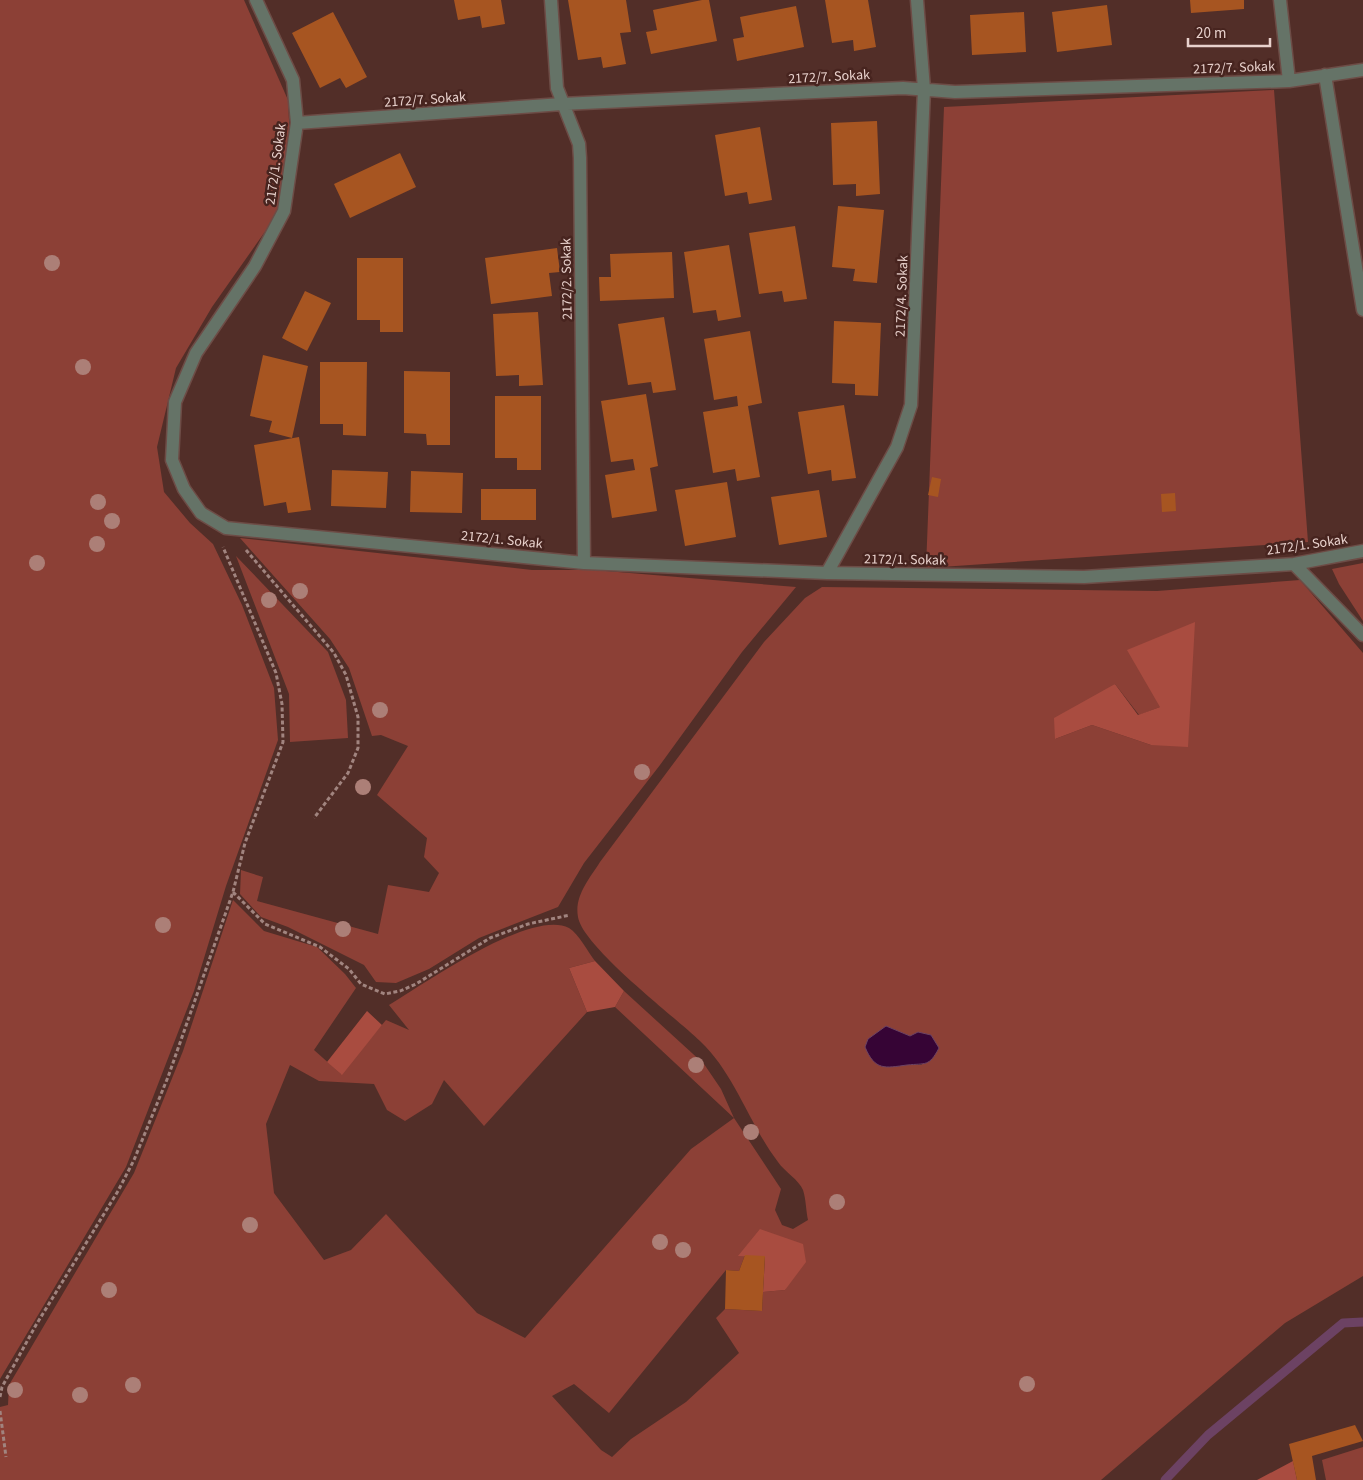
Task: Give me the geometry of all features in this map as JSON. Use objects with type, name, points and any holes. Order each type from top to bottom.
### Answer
[{"type":"street","name":"2172/1. Sokak","points":[[256,0],[293,80],[297,123],[284,211],[255,266],[196,353],[175,402],[172,460],[184,489],[201,513],[226,528],[584,563],[828,573],[1084,577],[1294,564],[1363,551]]},
{"type":"street","name":"2172/2. Sokak","points":[[551,0],[555,70],[562,104],[579,144],[580,158],[584,563]]},
{"type":"street","name":"2172/4. Sokak","points":[[828,573],[897,447],[911,405],[924,89],[917,0]]},
{"type":"street","points":[[1280,0],[1289,81]]},
{"type":"street","name":"2172/7. Sokak","points":[[297,123],[562,104],[903,88],[955,92],[1289,81],[1363,70]]},
{"type":"street","points":[[1325,76],[1363,310]]},
{"type":"street","points":[[1294,564],[1363,635]]},
{"type":"path","points":[[226,528],[334,652],[346,675],[358,717],[358,748],[348,773],[314,818]]},
{"type":"path","points":[[0,1397],[2,1387],[36,1325],[118,1191],[134,1160],[168,1077],[233,892],[246,843],[283,742],[282,704],[276,673],[220,543]]},
{"type":"path","points":[[233,892],[265,924],[320,947],[349,969],[362,984],[385,994],[400,991],[416,984],[490,938],[528,924],[570,915]]},
{"type":"path","points":[[0,1411],[6,1457]]},
{"type":"shaded area","points":[[0,0],[244,0],[288,100],[290,141],[276,216],[212,307],[176,368],[157,447],[164,492],[190,523],[213,544],[242,605],[274,688],[278,740],[226,886],[194,991],[126,1167],[0,1379]]},
{"type":"shaded area","points":[[1274,90],[1308,542],[926,568],[944,107]]},
{"type":"shaded area","points":[[240,538],[532,570],[594,570],[796,587],[742,652],[660,765],[584,863],[558,907],[479,938],[429,969],[396,983],[376,982],[364,965],[288,927],[261,917],[240,894],[241,870],[263,877],[257,901],[378,934],[388,885],[429,892],[439,873],[424,857],[427,838],[377,795],[408,746],[381,735],[372,736],[349,668],[330,639]]},
{"type":"shaded area","points":[[236,556],[328,652],[346,700],[348,738],[290,742],[289,694]]},
{"type":"shaded area","points":[[1363,563],[1363,621],[1339,584],[1332,569]]},
{"type":"shaded area","points":[[1300,580],[1363,653],[1363,1276],[1285,1323],[1101,1480],[0,1480],[0,1407],[8,1405],[9,1385],[134,1173],[183,1051],[233,900],[264,931],[317,947],[345,974],[356,988],[314,1050],[341,1074],[386,1020],[409,1030],[389,1005],[478,951],[504,938],[530,929],[552,925],[569,928],[580,939],[595,961],[569,968],[587,1012],[484,1126],[444,1080],[432,1104],[405,1121],[387,1110],[374,1084],[319,1081],[290,1065],[266,1124],[274,1193],[324,1260],[351,1250],[386,1214],[477,1313],[525,1338],[691,1149],[734,1118],[781,1189],[775,1210],[782,1225],[793,1229],[808,1220],[805,1197],[801,1186],[781,1165],[758,1132],[723,1068],[700,1041],[612,963],[596,946],[584,930],[578,917],[578,902],[600,862],[764,642],[805,598],[822,587],[1157,591]],"holes":[[[1115,684],[1139,715],[1160,707],[1151,745],[1092,725],[1055,739]],[[886,1026],[910,1036],[922,1065],[908,1065]],[[803,1244],[785,1290],[763,1292],[762,1311],[725,1309],[716,1318],[739,1353],[686,1402],[631,1439],[612,1457],[601,1450],[552,1396],[574,1384],[609,1413],[726,1270],[739,1271],[745,1255],[739,1256]]]},
{"type":"shaded area","points":[[1195,622],[1188,747],[1151,745],[1092,725],[1055,739],[1054,718],[1115,684],[1138,715],[1160,707],[1127,650]]},
{"type":"shaded area","points":[[595,961],[624,991],[615,1007],[587,1012],[569,968]]},
{"type":"shaded area","points":[[624,991],[704,1064],[721,1089],[734,1118],[615,1007]]},
{"type":"shaded area","points":[[367,1011],[382,1025],[342,1075],[327,1062]]},
{"type":"shaded area","points":[[886,1026],[910,1036],[918,1032],[931,1035],[939,1048],[929,1061],[923,1064],[887,1067],[877,1064],[865,1047],[868,1039]]},
{"type":"shaded area","points":[[760,1229],[803,1244],[806,1262],[785,1290],[763,1292],[765,1257],[738,1256]]},
{"type":"shaded area","points":[[1363,1447],[1363,1480],[1326,1480],[1322,1460]]},
{"type":"shaded area","points":[[1293,1461],[1297,1480],[1257,1480]]},
{"type":"building","points":[[454,0],[501,0],[505,24],[482,28],[480,16],[458,20]]},
{"type":"building","points":[[568,0],[626,0],[631,32],[620,33],[626,64],[603,68],[601,57],[578,60]]},
{"type":"building","points":[[709,0],[717,41],[651,54],[646,32],[657,30],[653,10]]},
{"type":"building","points":[[825,0],[868,0],[876,47],[854,51],[853,40],[832,43]]},
{"type":"building","points":[[1190,0],[1244,0],[1244,9],[1191,13]]},
{"type":"building","points":[[1107,5],[1112,45],[1057,52],[1052,12]]},
{"type":"building","points":[[796,6],[804,47],[737,61],[733,39],[744,37],[740,17]]},
{"type":"building","points":[[333,12],[367,77],[346,88],[340,78],[320,88],[292,33]]},
{"type":"building","points":[[1024,12],[1026,52],[972,55],[970,15]]},
{"type":"building","points":[[877,121],[880,194],[856,196],[856,184],[833,185],[831,123]]},
{"type":"building","points":[[760,127],[772,200],[749,204],[747,192],[725,196],[715,135]]},
{"type":"building","points":[[400,153],[416,187],[350,218],[334,184]]},
{"type":"building","points":[[838,206],[884,210],[877,283],[853,281],[855,269],[832,267]]},
{"type":"building","points":[[795,226],[807,299],[784,302],[782,291],[759,294],[749,233]]},
{"type":"building","points":[[729,245],[741,317],[718,321],[716,310],[693,313],[684,252]]},
{"type":"building","points":[[557,248],[560,272],[549,273],[552,296],[491,304],[485,258]]},
{"type":"building","points":[[672,252],[674,298],[600,301],[599,277],[611,277],[610,254]]},
{"type":"building","points":[[357,258],[403,258],[403,332],[380,332],[380,320],[357,320]]},
{"type":"building","points":[[305,291],[331,303],[307,351],[282,338]]},
{"type":"building","points":[[538,312],[543,385],[519,386],[519,375],[496,376],[493,314]]},
{"type":"building","points":[[664,317],[676,390],[653,393],[651,382],[628,385],[618,324]]},
{"type":"building","points":[[834,321],[881,323],[878,396],[855,395],[855,384],[832,383]]},
{"type":"building","points":[[750,331],[762,403],[748,406],[760,477],[737,481],[735,469],[713,473],[703,412],[738,406],[737,396],[714,400],[704,339]]},
{"type":"building","points":[[263,355],[308,366],[292,438],[269,432],[272,421],[250,416]]},
{"type":"building","points":[[320,362],[367,362],[366,436],[343,435],[343,424],[320,424]]},
{"type":"building","points":[[404,371],[450,372],[450,445],[427,445],[426,434],[404,433]]},
{"type":"building","points":[[646,394],[658,466],[650,468],[657,511],[612,518],[605,475],[635,470],[633,459],[611,462],[601,401]]},
{"type":"building","points":[[495,396],[541,396],[541,470],[517,470],[517,458],[495,458]]},
{"type":"building","points":[[844,405],[856,478],[832,481],[831,470],[808,474],[798,412]]},
{"type":"building","points":[[299,437],[311,510],[288,513],[286,502],[264,506],[254,445]]},
{"type":"building","points":[[332,470],[388,472],[386,508],[331,506]]},
{"type":"building","points":[[411,471],[463,473],[462,513],[410,512]]},
{"type":"building","points":[[932,477],[941,479],[938,497],[928,495]]},
{"type":"building","points":[[727,482],[736,537],[685,546],[675,490]]},
{"type":"building","points":[[481,489],[536,489],[536,520],[481,520]]},
{"type":"building","points":[[819,490],[827,537],[779,545],[771,497]]},
{"type":"building","points":[[1175,493],[1176,511],[1162,512],[1161,494]]},
{"type":"building","points":[[745,1255],[765,1256],[762,1311],[725,1309],[726,1270],[739,1271]]},
{"type":"building","points":[[1355,1425],[1363,1441],[1312,1456],[1316,1480],[1297,1480],[1289,1444]]},
{"type":"waterway","points":[[1165,1480],[1208,1435],[1343,1323],[1363,1322]]}]
